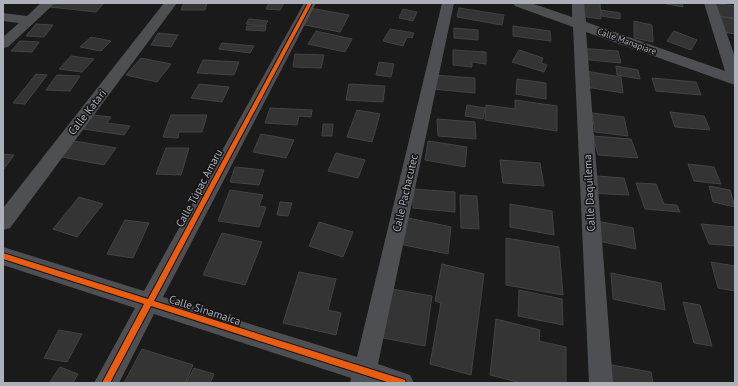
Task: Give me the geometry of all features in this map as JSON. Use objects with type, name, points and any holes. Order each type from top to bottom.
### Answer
[{"type":"street","points":[[3,44],[49,3]]},
{"type":"street","name":"Calle Katari","points":[[3,222],[171,3]]},
{"type":"street","name":"Calle Túpac Amaru","points":[[106,383],[310,3]]},
{"type":"street","name":"Calle Pachacutec","points":[[363,377],[448,3]]},
{"type":"street","name":"Calle Manapiare","points":[[519,3],[735,79]]},
{"type":"street","name":"Calle Daquilema","points":[[578,3],[601,383]]},
{"type":"street","points":[[710,3],[735,79]]},
{"type":"street","points":[[3,17],[30,20]]},
{"type":"street","name":"Calle Sinamaica","points":[[3,256],[149,303],[363,377],[402,383]]},
{"type":"building","points":[[54,3],[104,3],[96,12],[50,7]]},
{"type":"building","points":[[184,3],[207,3],[205,10],[181,10]]},
{"type":"building","points":[[269,3],[284,3],[280,10],[266,9]]},
{"type":"building","points":[[579,3],[600,3],[601,19],[580,16]]},
{"type":"building","points":[[662,3],[682,3],[683,7]]},
{"type":"building","points":[[711,3],[735,6],[735,18],[716,16]]},
{"type":"building","points":[[310,8],[349,15],[340,32],[300,24]]},
{"type":"building","points":[[459,8],[504,15],[502,25],[457,17]]},
{"type":"building","points":[[403,9],[417,12],[413,21],[399,18]]},
{"type":"building","points":[[601,10],[620,13],[620,19],[602,16]]},
{"type":"building","points":[[718,16],[735,19],[735,34],[722,32]]},
{"type":"building","points":[[249,19],[268,21],[265,26],[246,24]]},
{"type":"building","points":[[634,21],[652,25],[653,42],[634,38]]},
{"type":"building","points":[[36,24],[53,25],[44,37],[26,36]]},
{"type":"building","points":[[247,26],[266,26],[265,31],[246,30]]},
{"type":"building","points":[[513,26],[550,31],[551,41],[513,36]]},
{"type":"building","points":[[454,28],[478,30],[478,40],[454,38]]},
{"type":"building","points":[[390,29],[414,33],[412,38],[407,37],[403,46],[383,41]]},
{"type":"building","points":[[316,31],[352,39],[345,52],[308,44]]},
{"type":"building","points":[[674,31],[697,40],[691,50],[667,41]]},
{"type":"building","points":[[158,33],[178,35],[171,47],[151,45]]},
{"type":"building","points":[[91,37],[111,41],[101,51],[80,47]]},
{"type":"building","points":[[20,41],[39,42],[32,52],[11,51]]},
{"type":"building","points":[[222,43],[254,46],[250,53],[219,49]]},
{"type":"building","points":[[578,48],[618,51],[621,63],[580,59]]},
{"type":"building","points":[[453,50],[486,52],[486,64],[472,62],[472,67],[453,65]]},
{"type":"building","points":[[519,50],[543,58],[541,63],[547,65],[544,72],[512,62]]},
{"type":"building","points":[[295,54],[324,55],[321,68],[293,67]]},
{"type":"building","points":[[71,56],[94,59],[82,72],[59,69]]},
{"type":"building","points":[[141,58],[171,64],[157,82],[126,75]]},
{"type":"building","points":[[203,60],[239,62],[234,75],[197,73]]},
{"type":"building","points":[[379,62],[394,64],[391,77],[376,75]]},
{"type":"building","points":[[616,66],[638,70],[640,79],[617,75]]},
{"type":"building","points":[[585,71],[621,77],[623,93],[586,87]]},
{"type":"building","points":[[36,74],[47,75],[25,104],[13,103]]},
{"type":"building","points":[[57,75],[80,76],[70,91],[46,90]]},
{"type":"building","points":[[433,75],[475,78],[475,93],[432,89]]},
{"type":"building","points":[[652,78],[696,82],[701,95],[656,91]]},
{"type":"building","points":[[517,79],[546,83],[546,99],[516,94]]},
{"type":"building","points":[[199,84],[229,87],[222,102],[191,98]]},
{"type":"building","points":[[349,84],[385,86],[383,102],[346,100]]},
{"type":"building","points":[[515,100],[557,106],[557,131],[485,120],[486,105],[515,109]]},
{"type":"building","points":[[467,105],[485,108],[483,119],[465,116]]},
{"type":"building","points":[[270,108],[312,110],[311,117],[299,116],[297,125],[265,123]]},
{"type":"building","points":[[357,110],[380,114],[372,142],[347,137]]},
{"type":"building","points":[[670,112],[704,116],[710,130],[675,127]]},
{"type":"building","points":[[592,113],[624,117],[628,136],[595,132]]},
{"type":"building","points":[[93,115],[111,117],[107,123],[130,126],[124,135],[83,129]]},
{"type":"building","points":[[171,115],[207,115],[202,132],[179,132],[178,138],[163,137]]},
{"type":"building","points":[[437,119],[475,122],[476,139],[438,136]]},
{"type":"building","points":[[323,124],[333,124],[332,136],[322,136]]},
{"type":"building","points":[[261,134],[294,140],[286,158],[253,152]]},
{"type":"building","points":[[593,136],[631,139],[638,158],[598,155]]},
{"type":"building","points":[[74,141],[116,148],[104,165],[62,157]]},
{"type":"building","points":[[428,141],[467,147],[465,167],[425,160]]},
{"type":"building","points":[[166,148],[189,148],[181,175],[156,174]]},
{"type":"building","points":[[336,153],[365,160],[358,178],[328,171]]},
{"type":"building","points":[[3,154],[14,155],[3,170]]},
{"type":"building","points":[[500,160],[540,163],[544,186],[503,183]]},
{"type":"building","points":[[688,164],[714,167],[721,184],[694,181]]},
{"type":"building","points":[[235,167],[264,170],[259,185],[230,182]]},
{"type":"building","points":[[583,175],[624,178],[629,195],[587,193]]},
{"type":"building","points":[[636,183],[656,184],[664,204],[677,205],[680,212],[645,209]]},
{"type":"building","points":[[709,186],[730,190],[735,207],[713,202]]},
{"type":"building","points":[[413,189],[455,192],[455,212],[413,208]]},
{"type":"building","points":[[230,190],[263,195],[259,206],[266,207],[259,227],[218,221]]},
{"type":"building","points":[[460,195],[477,196],[479,229],[461,228]]},
{"type":"building","points":[[79,197],[103,204],[77,237],[53,229]]},
{"type":"building","points":[[280,202],[292,203],[288,216],[277,215]]},
{"type":"building","points":[[510,204],[552,211],[554,235],[510,227]]},
{"type":"building","points":[[404,217],[451,227],[448,254],[399,244]]},
{"type":"building","points":[[125,220],[149,223],[133,258],[107,254]]},
{"type":"building","points":[[597,221],[633,228],[636,249],[599,241]]},
{"type":"building","points":[[319,222],[353,232],[343,257],[309,246]]},
{"type":"building","points":[[701,224],[735,227],[735,246],[709,244]]},
{"type":"building","points":[[222,233],[262,242],[245,285],[203,275]]},
{"type":"building","points":[[506,238],[559,247],[563,295],[506,285]]},
{"type":"building","points":[[711,262],[735,266],[735,291],[718,288]]},
{"type":"building","points":[[442,264],[484,274],[471,375],[430,364],[441,303],[435,301]]},
{"type":"building","points":[[299,272],[336,279],[328,310],[341,313],[336,335],[283,323]]},
{"type":"building","points":[[611,273],[661,283],[665,310],[613,299]]},
{"type":"building","points":[[392,289],[432,296],[425,346],[383,338]]},
{"type":"building","points":[[519,290],[562,299],[563,325],[518,316]]},
{"type":"building","points":[[683,302],[700,305],[712,346],[694,343]]},
{"type":"building","points":[[496,319],[540,330],[539,341],[566,347],[566,383],[521,383],[490,375]]},
{"type":"building","points":[[59,330],[82,334],[67,362],[44,358]]},
{"type":"building","points":[[142,349],[193,365],[185,383],[124,383]]},
{"type":"building","points":[[601,363],[651,372],[653,383],[603,383]]},
{"type":"building","points":[[60,367],[78,374],[73,383],[49,383]]},
{"type":"building","points":[[194,368],[214,374],[210,383],[186,383]]},
{"type":"cycle path","points":[[106,383],[310,3]]},
{"type":"cycle path","points":[[3,256],[402,383]]}]
